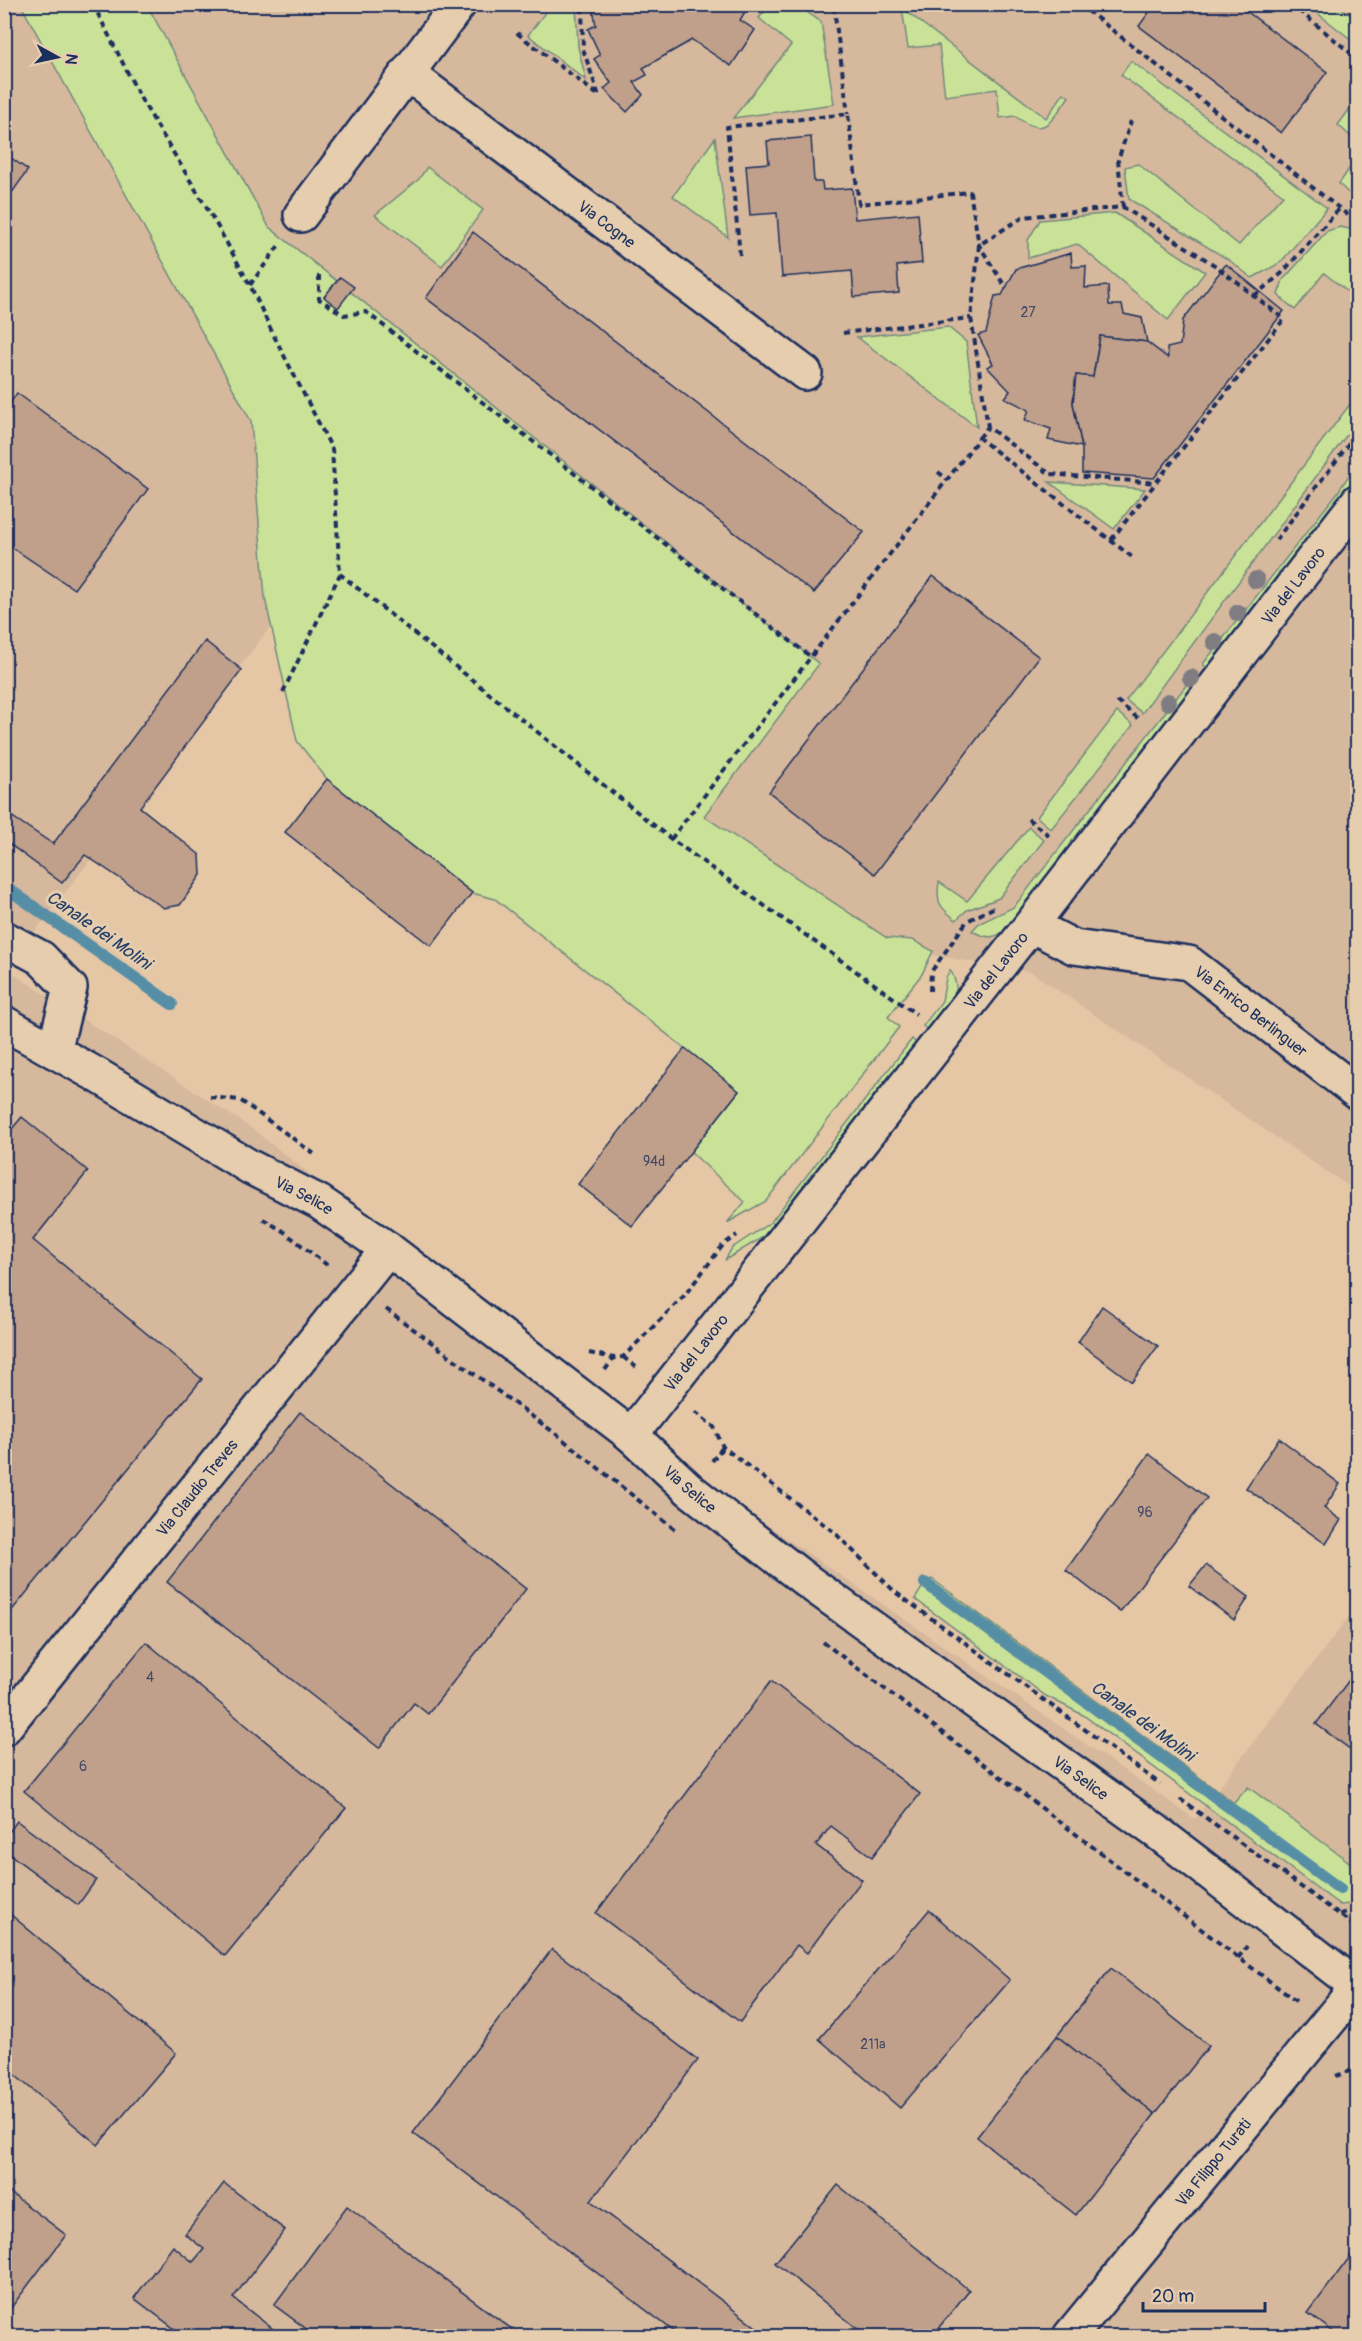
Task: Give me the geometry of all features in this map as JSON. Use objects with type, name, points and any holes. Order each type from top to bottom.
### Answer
[{"type":"main road","points":[[302,215],[459,4]]},
{"type":"main road","name":"Via Cogne","points":[[408,74],[805,373]]},
{"type":"main road","name":"Via del Lavoro","points":[[631,1435],[1031,925],[1358,501]]},
{"type":"main road","name":"Via Enrico Berlinguer","points":[[1031,925],[1074,947],[1189,963],[1358,1093]]},
{"type":"main road","points":[[4,938],[41,958],[70,988],[54,1051]]},
{"type":"main road","name":"Via Selice","points":[[4,1023],[250,1167],[319,1202],[388,1249],[631,1435],[690,1490],[807,1581],[1157,1832],[1357,1987]]},
{"type":"main road","name":"Via Claudio Treves","points":[[4,1728],[388,1249]]},
{"type":"main road","name":"Via Filippo Turati","points":[[1070,2337],[1357,1987]]},
{"type":"path","points":[[93,4],[141,99],[214,220],[250,285],[332,449],[340,574],[283,692]]},
{"type":"path","points":[[517,33],[599,96],[584,49],[582,4]]},
{"type":"path","points":[[814,4],[822,10],[850,4]]},
{"type":"path","points":[[882,4],[885,13]]},
{"type":"path","points":[[1079,4],[1358,223]]},
{"type":"path","points":[[1291,4],[1358,59]]},
{"type":"path","points":[[834,8],[859,204],[970,192],[979,245],[971,318],[988,427],[1050,474],[1156,483]]},
{"type":"path","points":[[740,255],[727,127],[848,114]]},
{"type":"path","points":[[1123,207],[1118,160],[1131,121]]},
{"type":"path","points":[[979,245],[1023,217],[1123,207],[1216,266],[1284,319],[1111,540]]},
{"type":"path","points":[[1254,296],[1281,274],[1340,208]]},
{"type":"path","points":[[250,285],[302,215]]},
{"type":"path","points":[[979,245],[1006,288]]},
{"type":"path","points":[[319,275],[319,299],[344,315],[366,312],[811,657]]},
{"type":"path","points":[[843,333],[971,318]]},
{"type":"path","points":[[671,838],[988,427]]},
{"type":"path","points":[[979,438],[1132,557]]},
{"type":"path","points":[[938,472],[947,480]]},
{"type":"path","points":[[340,574],[671,838],[918,1015]]},
{"type":"path","points":[[1117,700],[1141,722]]},
{"type":"path","points":[[1028,819],[1053,839]]},
{"type":"path","points":[[262,1219],[283,1231],[556,1434],[683,1536]]},
{"type":"path","points":[[614,1358],[623,1357]]},
{"type":"path","points":[[714,1427],[723,1447],[834,1532],[894,1592],[1162,1785]]},
{"type":"path","points":[[820,1640],[1327,2025]]},
{"type":"path","points":[[1172,1792],[1358,1928]]},
{"type":"path","points":[[1339,1914],[1358,1909]]},
{"type":"path","points":[[1332,2080],[1338,2074],[1358,2068]]},
{"type":"shaded area","points":[[5,5],[1357,5],[1357,1192],[1031,972],[886,947],[298,591],[6,969],[251,1128],[690,1472],[1195,1819],[1357,1606],[1357,2336],[5,2336]]},
{"type":"green space","points":[[21,5],[147,5],[269,227],[819,664],[704,816],[887,938],[913,940],[933,951],[922,974],[888,1017],[899,1027],[766,1201],[727,1223],[745,1202],[691,1152],[739,1091],[495,899],[472,893],[327,779],[297,741],[265,598],[251,421]]},
{"type":"green space","points":[[551,5],[576,5],[578,47],[586,80],[528,35]]},
{"type":"green space","points":[[770,5],[797,5],[821,22],[834,104],[733,118],[791,45],[759,18]]},
{"type":"green space","points":[[1307,5],[1330,5],[1345,11],[1357,22],[1357,44]]},
{"type":"green space","points":[[902,8],[1046,118],[1064,93],[1069,97],[1051,120],[1040,127],[1025,123],[1015,116],[1000,118],[997,89],[945,96],[939,45],[908,48]]},
{"type":"green space","points":[[1131,61],[1327,208],[1280,263],[1252,278],[1229,260],[1129,199],[1125,167],[1138,164],[1239,245],[1283,195],[1121,75]]},
{"type":"green space","points":[[1357,99],[1357,142],[1338,125]]},
{"type":"green space","points":[[715,138],[728,237],[673,196]]},
{"type":"green space","points":[[1357,157],[1357,201],[1339,184]]},
{"type":"green space","points":[[427,167],[483,210],[442,266],[375,215],[419,179]]},
{"type":"green space","points":[[1115,213],[1205,272],[1168,320],[1077,244],[1028,258],[1028,240],[1040,220]]},
{"type":"green space","points":[[1340,227],[1354,230],[1357,234],[1357,299],[1324,273],[1295,310],[1278,295],[1283,280],[1327,231]]},
{"type":"green space","points":[[948,327],[966,342],[977,427],[857,337]]},
{"type":"green space","points":[[1357,395],[1357,421],[1142,713],[1126,700]]},
{"type":"green space","points":[[1357,463],[1357,476],[1209,670],[1203,664],[1338,492]]},
{"type":"green space","points":[[1049,482],[1145,489],[1114,529]]},
{"type":"green space","points":[[1195,674],[1203,679],[1013,926],[989,937],[972,931],[978,924],[1014,907]]},
{"type":"green space","points":[[1117,712],[1133,725],[1051,829],[1037,817]]},
{"type":"green space","points":[[1029,827],[1044,840],[999,898],[967,910],[956,920],[946,912],[939,900],[939,882],[967,901]]},
{"type":"green space","points":[[950,970],[955,980],[955,996],[948,1010],[929,1032],[923,1026],[942,1001],[946,978]]},
{"type":"green space","points":[[912,1039],[918,1045],[776,1229],[725,1260],[732,1248],[771,1222]]},
{"type":"green space","points":[[932,1579],[1234,1803],[1248,1787],[1357,1866],[1357,1901],[1340,1905],[1083,1715],[1046,1696],[915,1599],[925,1583]]},
{"type":"building","points":[[592,4],[738,4],[746,10],[740,20],[755,30],[731,66],[692,40],[643,68],[647,75],[634,82],[643,95],[627,112],[604,89],[611,83],[594,59],[600,55],[588,29],[596,25]]},
{"type":"building","points":[[1155,4],[1237,4],[1327,72],[1281,133],[1139,26]]},
{"type":"building","points":[[811,137],[814,182],[822,182],[823,190],[852,188],[855,219],[918,213],[922,263],[897,266],[899,293],[854,297],[852,271],[782,277],[777,213],[750,215],[746,165],[769,163],[767,141]]},
{"type":"building","points":[[4,153],[28,170],[4,204]]},
{"type":"building","points":[[473,232],[864,532],[814,593],[426,298]]},
{"type":"building","points":[[1071,253],[1072,267],[1086,266],[1085,288],[1108,286],[1109,305],[1122,305],[1124,314],[1142,318],[1147,342],[1100,336],[1093,377],[1076,375],[1073,403],[1082,447],[1048,440],[1051,429],[1025,420],[1029,410],[1005,398],[1010,391],[987,367],[993,364],[978,335],[986,333],[995,296],[1002,295],[1016,269]]},
{"type":"building","points":[[1226,264],[1284,311],[1154,478],[1082,473],[1082,447],[1073,403],[1076,375],[1093,377],[1100,336],[1147,342],[1168,358],[1167,348],[1180,345],[1183,320]]},
{"type":"building","points":[[340,277],[354,287],[338,308],[324,297]]},
{"type":"building","points":[[17,393],[148,489],[74,589],[4,542],[4,412]]},
{"type":"building","points":[[933,576],[1039,657],[875,874],[769,792]]},
{"type":"building","points":[[205,641],[242,670],[140,807],[200,855],[201,875],[180,905],[164,908],[85,855],[62,883],[4,840],[4,826],[11,816],[53,844]]},
{"type":"building","points":[[327,779],[472,893],[431,946],[285,832]]},
{"type":"building","points":[[685,1048],[739,1091],[632,1226],[578,1184]]},
{"type":"building","points":[[22,1117],[88,1171],[33,1240],[202,1379],[4,1620],[4,1138]]},
{"type":"building","points":[[1102,1306],[1158,1346],[1132,1382],[1078,1342]]},
{"type":"building","points":[[300,1412],[526,1589],[428,1714],[414,1703],[379,1748],[167,1582]]},
{"type":"building","points":[[1279,1438],[1340,1484],[1324,1508],[1341,1520],[1326,1544],[1246,1488]]},
{"type":"building","points":[[1149,1454],[1207,1498],[1120,1612],[1066,1570]]},
{"type":"building","points":[[1206,1565],[1249,1597],[1234,1620],[1189,1586]]},
{"type":"building","points":[[146,1642],[346,1808],[225,1956],[24,1791]]},
{"type":"building","points":[[1358,1668],[1358,1755],[1316,1724]]},
{"type":"building","points":[[771,1681],[920,1794],[872,1857],[831,1826],[816,1845],[862,1880],[807,1953],[797,1945],[740,2022],[596,1913]]},
{"type":"building","points":[[17,1821],[96,1880],[78,1905],[4,1850],[4,1839]]},
{"type":"building","points":[[4,1909],[176,2053],[98,2145],[4,2066]]},
{"type":"building","points":[[929,1910],[1010,1980],[900,2108],[819,2039]]},
{"type":"building","points":[[552,1949],[698,2060],[591,2201],[768,2336],[680,2336],[413,2133]]},
{"type":"building","points":[[1111,1968],[1209,2046],[1155,2114],[1057,2036]]},
{"type":"building","points":[[1057,2036],[1155,2114],[1076,2215],[977,2137]]},
{"type":"building","points":[[224,2183],[285,2230],[233,2298],[282,2336],[184,2336],[134,2298],[173,2246],[193,2262],[204,2249],[185,2234]]},
{"type":"building","points":[[838,2185],[969,2290],[932,2336],[867,2336],[775,2263]]},
{"type":"building","points":[[4,2188],[66,2235],[4,2317]]},
{"type":"building","points":[[347,2206],[521,2336],[316,2336],[274,2305]]},
{"type":"building","points":[[1355,2250],[1358,2252],[1358,2336],[1339,2336],[1308,2313]]},
{"type":"waterway","name":"Canale dei Molini","points":[[4,886],[172,1004]]},
{"type":"waterway","name":"Canale dei Molini","points":[[925,1583],[1340,1889]]}]
